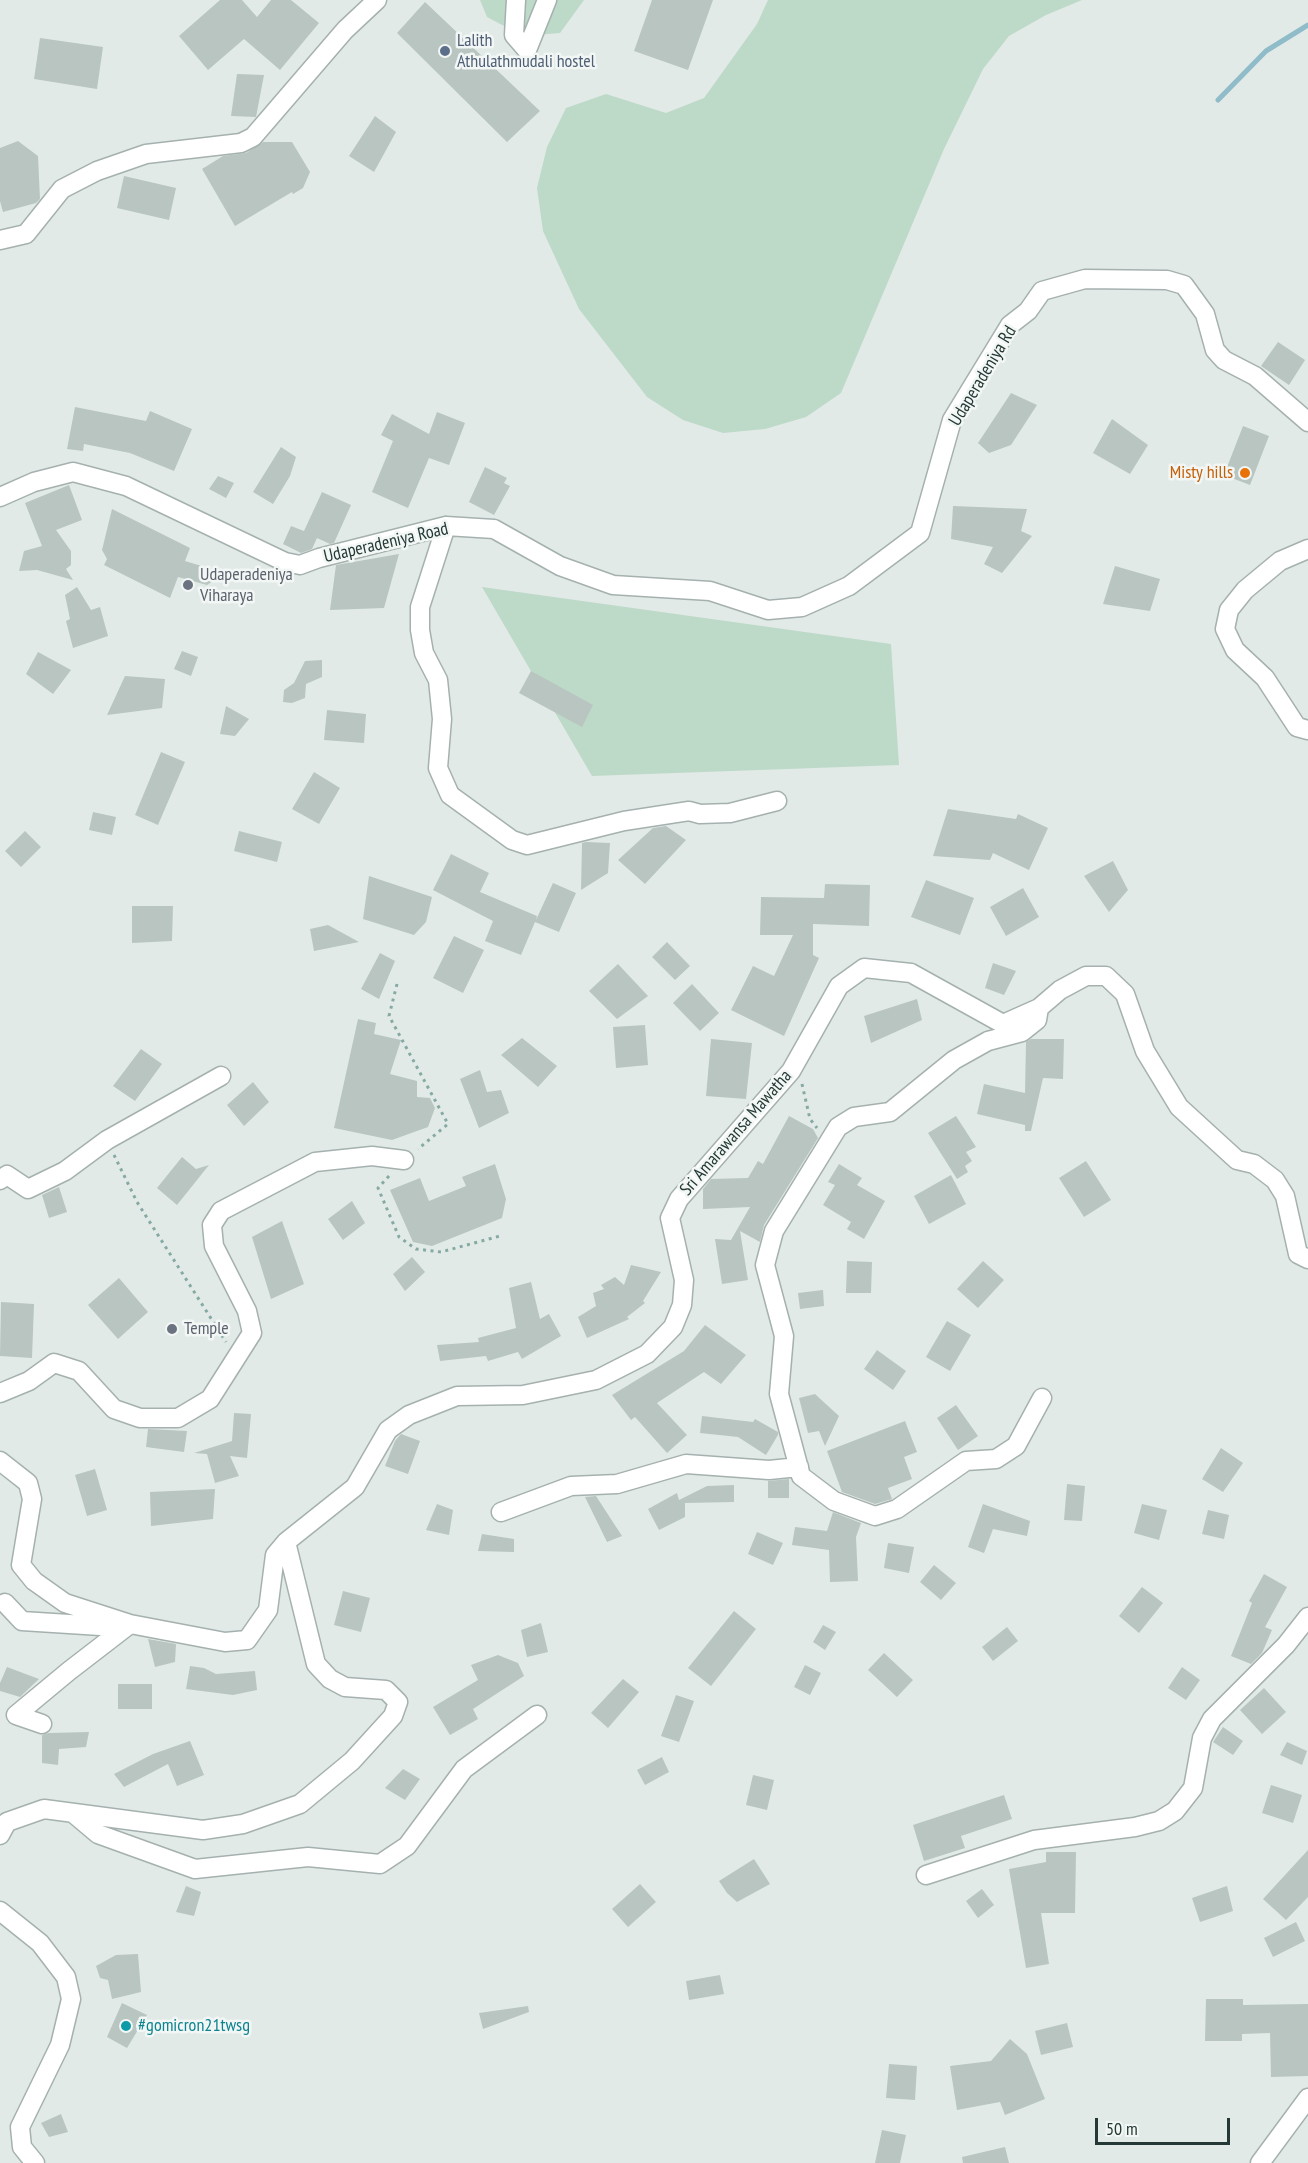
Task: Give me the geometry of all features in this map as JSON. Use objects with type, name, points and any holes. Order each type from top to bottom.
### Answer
[{"type":"street","points":[[0,240],[26,234],[62,189],[97,171],[146,154],[241,143],[253,137],[345,30],[377,0]]},
{"type":"street","points":[[516,0],[514,35],[527,50],[547,0]]},
{"type":"street","name":"Udaperadeniya Rd","points":[[849,586],[921,533],[952,420],[1010,325],[1028,311],[1042,291],[1085,279],[1167,280],[1184,285],[1205,314],[1215,350],[1224,360],[1255,376],[1308,422]]},
{"type":"street","name":"Udaperadeniya Road","points":[[0,497],[34,482],[73,472],[126,486],[285,562],[300,565],[319,558],[446,526],[494,529],[560,566],[613,585],[710,591],[768,610],[802,607],[849,586]]},
{"type":"street","points":[[446,526],[420,607],[420,630],[424,652],[438,680],[442,719],[438,768],[450,795],[513,840],[527,844],[624,821],[689,811],[700,814],[730,813],[777,801]]},
{"type":"street","points":[[1308,549],[1280,561],[1245,590],[1229,610],[1225,629],[1235,650],[1265,678],[1297,727],[1308,730]]},
{"type":"street","name":"Sri Amarawansa Mawatha","points":[[286,1542],[355,1487],[388,1430],[409,1415],[456,1396],[523,1395],[596,1380],[647,1354],[673,1327],[682,1305],[684,1280],[670,1218],[679,1199],[791,1071],[839,987],[864,968],[911,974],[1003,1024],[1039,1008],[1060,990],[1086,976],[1106,976],[1125,994],[1145,1051],[1179,1107],[1237,1160],[1254,1164],[1275,1180],[1285,1196],[1298,1254],[1308,1259]]},
{"type":"street","points":[[1039,1008],[1037,1020],[1022,1032],[988,1041],[954,1060],[890,1112],[854,1117],[838,1127],[774,1231],[765,1265],[784,1336],[779,1394],[801,1476],[834,1501],[875,1516],[897,1509],[966,1461],[996,1459],[1016,1446],[1042,1398]]},
{"type":"street","points":[[0,1180],[7,1175],[28,1188],[65,1171],[107,1140],[221,1076]]},
{"type":"street","points":[[0,1393],[29,1381],[54,1363],[79,1371],[114,1409],[140,1418],[178,1418],[210,1399],[252,1333],[247,1311],[214,1246],[212,1225],[221,1211],[315,1162],[372,1156],[405,1160]]},
{"type":"street","points":[[0,1461],[28,1483],[32,1500],[21,1565],[34,1581],[65,1603],[129,1626]]},
{"type":"street","points":[[501,1512],[571,1486],[617,1484],[686,1464],[769,1470],[799,1467]]},
{"type":"street","points":[[5,1603],[22,1621],[129,1626],[225,1642],[247,1640],[268,1610],[275,1555],[286,1542]]},
{"type":"street","points":[[0,1835],[7,1822],[44,1809],[203,1830],[243,1824],[300,1804],[352,1761],[393,1716],[398,1702],[386,1690],[345,1688],[330,1679],[316,1664],[286,1542]]},
{"type":"street","points":[[926,1875],[1034,1840],[1135,1827],[1159,1821],[1175,1810],[1193,1788],[1202,1738],[1212,1719],[1286,1645],[1308,1617]]},
{"type":"street","points":[[8,1716],[129,1626]]},
{"type":"street","points":[[73,1813],[98,1834],[195,1869],[308,1857],[380,1864],[407,1846],[464,1769],[537,1715]]},
{"type":"street","points":[[8,1716],[42,1724]]},
{"type":"street","points":[[0,1911],[40,1943],[66,1977],[71,1999],[60,2045],[20,2127],[22,2147],[35,2163]]},
{"type":"street","points":[[1260,2163],[1308,2098]]},
{"type":"path","points":[[397,984],[388,1016],[448,1124],[405,1160],[378,1188],[399,1237],[416,1249],[441,1252],[500,1236]]},
{"type":"path","points":[[791,1071],[802,1084],[810,1119],[828,1144]]},
{"type":"path","points":[[107,1140],[137,1203],[237,1359]]},
{"type":"green space","points":[[480,0],[584,0],[560,33],[523,36],[487,17]]},
{"type":"green space","points":[[768,0],[1082,0],[1046,15],[1009,36],[983,69],[944,149],[841,393],[806,417],[765,429],[723,433],[683,420],[647,397],[579,309],[543,231],[537,188],[547,147],[566,108],[606,94],[666,113],[704,98],[757,24]]},
{"type":"green space","points":[[482,587],[891,644],[899,765],[592,776]]},
{"type":"building","points":[[220,0],[242,0],[257,17],[271,0],[291,0],[319,23],[280,70],[244,39],[208,70],[179,36]]},
{"type":"building","points":[[652,0],[713,0],[688,70],[634,51]]},
{"type":"building","points":[[425,2],[540,111],[507,142],[397,33]]},
{"type":"building","points":[[40,38],[103,47],[97,89],[34,79]]},
{"type":"building","points":[[237,74],[264,75],[256,117],[231,116]]},
{"type":"building","points":[[375,116],[396,132],[374,172],[349,156]]},
{"type":"building","points":[[18,141],[38,156],[40,199],[36,203],[3,212],[0,201],[0,148]]},
{"type":"building","points":[[263,142],[292,142],[310,172],[303,188],[293,194],[292,192],[235,226],[202,169],[223,156],[246,153]]},
{"type":"building","points":[[124,176],[176,188],[169,220],[117,208]]},
{"type":"building","points":[[1278,342],[1305,360],[1289,385],[1261,366]]},
{"type":"building","points":[[1011,393],[1037,405],[1011,445],[989,453],[978,443]]},
{"type":"building","points":[[75,407],[146,421],[150,411],[192,429],[174,471],[130,453],[84,444],[83,451],[67,449]]},
{"type":"building","points":[[437,412],[465,423],[449,465],[429,458],[408,508],[372,492],[393,441],[381,435],[392,414],[429,434]]},
{"type":"building","points":[[1112,419],[1148,445],[1130,474],[1093,453]]},
{"type":"building","points":[[1243,426],[1269,436],[1250,485],[1224,475]]},
{"type":"building","points":[[281,447],[296,457],[290,476],[273,504],[253,492]]},
{"type":"building","points":[[485,467],[507,478],[504,483],[510,486],[494,515],[469,502]]},
{"type":"building","points":[[218,476],[234,483],[226,498],[209,489]]},
{"type":"building","points":[[69,485],[82,520],[56,530],[71,551],[71,565],[66,569],[73,580],[37,570],[19,571],[24,551],[42,546],[25,503]]},
{"type":"building","points":[[322,492],[351,505],[334,543],[330,544],[317,538],[312,549],[301,553],[283,544],[291,526],[304,531]]},
{"type":"building","points":[[953,506],[1027,509],[1021,531],[1032,536],[1002,573],[984,564],[993,547],[951,539]]},
{"type":"building","points":[[112,509],[190,548],[185,561],[225,573],[207,585],[178,577],[170,598],[104,565],[107,559],[102,550]]},
{"type":"building","points":[[399,554],[384,608],[330,610],[336,565]]},
{"type":"building","points":[[1115,566],[1160,579],[1150,611],[1103,604]]},
{"type":"building","points":[[77,587],[91,610],[100,607],[108,636],[73,648],[66,621],[70,619],[65,595]]},
{"type":"building","points":[[182,651],[198,657],[191,676],[174,669]]},
{"type":"building","points":[[38,652],[71,670],[53,694],[26,674]]},
{"type":"building","points":[[322,660],[322,677],[306,684],[305,698],[292,703],[283,702],[284,690],[294,683],[305,661]]},
{"type":"building","points":[[531,671],[593,705],[582,727],[519,693]]},
{"type":"building","points":[[125,676],[165,679],[162,708],[107,715]]},
{"type":"building","points":[[226,706],[249,719],[235,736],[220,734]]},
{"type":"building","points":[[327,710],[366,714],[364,743],[324,740]]},
{"type":"building","points":[[161,752],[185,762],[158,825],[135,815]]},
{"type":"building","points":[[314,772],[340,788],[319,824],[292,809]]},
{"type":"building","points":[[948,809],[1016,819],[1018,814],[1048,828],[1029,870],[993,853],[990,860],[933,856]]},
{"type":"building","points":[[93,812],[116,817],[112,835],[89,830]]},
{"type":"building","points":[[666,826],[686,840],[645,884],[618,860],[653,828]]},
{"type":"building","points":[[25,831],[41,847],[21,867],[5,851]]},
{"type":"building","points":[[239,831],[282,842],[277,862],[234,851]]},
{"type":"building","points":[[582,843],[610,843],[608,873],[581,890]]},
{"type":"building","points":[[451,854],[489,873],[480,892],[537,916],[536,920],[553,883],[576,893],[559,932],[535,922],[521,955],[485,941],[493,921],[433,890]]},
{"type":"building","points":[[1113,861],[1128,890],[1109,912],[1084,876]]},
{"type":"building","points":[[369,876],[432,897],[426,922],[414,935],[363,919]]},
{"type":"building","points":[[926,880],[974,898],[960,935],[911,917]]},
{"type":"building","points":[[825,884],[870,885],[869,926],[813,924],[813,955],[819,958],[784,1036],[731,1010],[753,966],[774,976],[793,935],[760,935],[761,897],[824,898]]},
{"type":"building","points":[[1023,888],[1039,917],[1006,936],[990,907]]},
{"type":"building","points":[[132,906],[173,906],[172,941],[132,943]]},
{"type":"building","points":[[328,925],[359,942],[314,951],[310,929]]},
{"type":"building","points":[[454,936],[484,950],[463,993],[433,978]]},
{"type":"building","points":[[667,942],[690,966],[675,980],[652,957]]},
{"type":"building","points":[[380,953],[395,961],[379,999],[361,989]]},
{"type":"building","points":[[993,963],[1016,971],[1004,995],[985,988]]},
{"type":"building","points":[[618,964],[648,996],[617,1019],[589,991]]},
{"type":"building","points":[[692,984],[719,1013],[700,1031],[673,1003]]},
{"type":"building","points":[[917,999],[922,1020],[871,1043],[864,1016]]},
{"type":"building","points":[[358,1019],[376,1023],[374,1034],[401,1040],[390,1074],[417,1081],[417,1097],[430,1098],[435,1108],[428,1127],[392,1140],[334,1128]]},
{"type":"building","points":[[645,1025],[648,1065],[616,1068],[613,1027]]},
{"type":"building","points":[[522,1038],[557,1066],[538,1087],[501,1055]]},
{"type":"building","points":[[711,1039],[752,1043],[746,1099],[706,1096]]},
{"type":"building","points":[[1031,1039],[1064,1039],[1063,1079],[1043,1078],[1031,1131],[1025,1131],[1025,1125],[977,1114],[984,1084],[1025,1093],[1026,1042]]},
{"type":"building","points":[[141,1049],[162,1064],[135,1101],[113,1086]]},
{"type":"building","points":[[480,1070],[487,1092],[501,1090],[509,1113],[479,1128],[460,1079]]},
{"type":"building","points":[[253,1082],[269,1102],[244,1126],[227,1105]]},
{"type":"building","points":[[789,1116],[813,1129],[818,1138],[764,1225],[760,1242],[740,1231],[748,1280],[722,1284],[715,1239],[731,1240],[750,1207],[703,1209],[703,1189],[711,1179],[748,1178],[758,1161],[763,1164]]},
{"type":"building","points":[[956,1116],[976,1147],[966,1152],[972,1161],[965,1166],[968,1172],[957,1179],[928,1133]]},
{"type":"building","points":[[182,1157],[196,1169],[209,1165],[177,1205],[157,1188]]},
{"type":"building","points":[[1086,1161],[1111,1200],[1084,1217],[1059,1178]]},
{"type":"building","points":[[495,1164],[506,1199],[502,1218],[432,1246],[413,1242],[390,1190],[420,1178],[429,1201],[466,1186],[462,1177]]},
{"type":"building","points":[[839,1164],[862,1178],[857,1185],[885,1201],[864,1239],[847,1229],[851,1222],[823,1205],[835,1185],[828,1182]]},
{"type":"building","points":[[951,1175],[966,1204],[929,1224],[914,1196]]},
{"type":"building","points":[[59,1187],[67,1212],[49,1218],[42,1195]]},
{"type":"building","points":[[352,1201],[365,1223],[343,1240],[328,1219]]},
{"type":"building","points":[[282,1221],[304,1284],[271,1299],[252,1237]]},
{"type":"building","points":[[412,1257],[425,1272],[405,1291],[393,1274]]},
{"type":"building","points":[[847,1261],[872,1262],[871,1293],[846,1293]]},
{"type":"building","points":[[983,1261],[1004,1280],[978,1308],[957,1289]]},
{"type":"building","points":[[631,1265],[661,1272],[643,1301],[645,1303],[627,1317],[629,1319],[587,1338],[578,1317],[596,1306],[593,1293],[604,1289],[601,1285],[615,1277],[624,1285]]},
{"type":"building","points":[[119,1278],[148,1312],[118,1339],[88,1305]]},
{"type":"building","points":[[531,1282],[540,1319],[549,1314],[561,1336],[522,1359],[518,1352],[488,1361],[486,1356],[440,1361],[437,1345],[479,1342],[478,1338],[516,1328],[509,1288]]},
{"type":"building","points":[[823,1290],[824,1306],[800,1309],[798,1293]]},
{"type":"building","points":[[1,1302],[34,1304],[32,1358],[0,1356]]},
{"type":"building","points":[[947,1321],[971,1335],[950,1371],[926,1357]]},
{"type":"building","points":[[705,1325],[746,1355],[721,1384],[704,1372],[657,1403],[687,1435],[667,1453],[635,1417],[631,1420],[612,1395],[684,1351]]},
{"type":"building","points":[[877,1350],[906,1371],[893,1390],[864,1369]]},
{"type":"building","points":[[815,1394],[839,1416],[825,1446],[819,1431],[808,1433],[799,1398]]},
{"type":"building","points":[[956,1405],[978,1436],[958,1450],[937,1418]]},
{"type":"building","points":[[234,1413],[251,1414],[247,1458],[230,1456],[239,1476],[215,1483],[207,1454],[194,1453],[232,1441]]},
{"type":"building","points":[[702,1416],[753,1422],[755,1419],[778,1432],[778,1435],[766,1455],[738,1437],[700,1433]]},
{"type":"building","points":[[905,1421],[917,1452],[904,1457],[912,1479],[888,1488],[892,1499],[875,1504],[842,1492],[827,1451]]},
{"type":"building","points":[[148,1429],[187,1431],[184,1452],[146,1447]]},
{"type":"building","points":[[401,1434],[420,1441],[408,1474],[385,1466],[395,1441]]},
{"type":"building","points":[[1221,1448],[1243,1463],[1223,1492],[1202,1479]]},
{"type":"building","points":[[95,1469],[107,1510],[87,1516],[75,1475]]},
{"type":"building","points":[[789,1479],[789,1498],[768,1498],[768,1481]]},
{"type":"building","points":[[1067,1484],[1085,1486],[1082,1521],[1064,1520]]},
{"type":"building","points":[[734,1485],[734,1502],[685,1503],[685,1517],[659,1530],[648,1509],[677,1493],[679,1500],[707,1486]]},
{"type":"building","points":[[215,1489],[213,1519],[151,1526],[150,1492]]},
{"type":"building","points":[[596,1496],[622,1536],[607,1542],[585,1497]]},
{"type":"building","points":[[437,1504],[453,1510],[449,1535],[426,1530]]},
{"type":"building","points":[[983,1504],[1030,1521],[1027,1536],[993,1529],[984,1553],[968,1547]]},
{"type":"building","points":[[1142,1504],[1167,1510],[1159,1540],[1134,1533]]},
{"type":"building","points":[[1208,1510],[1229,1515],[1224,1539],[1202,1534]]},
{"type":"building","points":[[833,1512],[861,1523],[856,1537],[858,1581],[830,1582],[829,1550],[792,1545],[795,1527],[827,1531]]},
{"type":"building","points":[[757,1532],[783,1543],[773,1565],[748,1554]]},
{"type":"building","points":[[482,1534],[514,1539],[514,1552],[478,1551]]},
{"type":"building","points":[[888,1543],[914,1547],[909,1573],[884,1568]]},
{"type":"building","points":[[934,1565],[956,1583],[941,1600],[920,1582]]},
{"type":"building","points":[[1264,1574],[1287,1587],[1265,1627],[1272,1630],[1262,1653],[1251,1664],[1231,1656],[1252,1603],[1249,1601]]},
{"type":"building","points":[[1142,1587],[1163,1603],[1139,1633],[1119,1616]]},
{"type":"building","points":[[343,1591],[370,1598],[361,1632],[334,1625]]},
{"type":"building","points":[[734,1611],[756,1629],[711,1686],[688,1668]]},
{"type":"building","points":[[541,1623],[548,1652],[527,1657],[521,1630]]},
{"type":"building","points":[[823,1625],[836,1632],[825,1650],[813,1642]]},
{"type":"building","points":[[1007,1627],[1018,1641],[993,1661],[982,1647]]},
{"type":"building","points":[[148,1639],[176,1644],[175,1662],[155,1667]]},
{"type":"building","points":[[884,1653],[913,1680],[897,1697],[868,1670]]},
{"type":"building","points":[[498,1655],[518,1663],[524,1676],[473,1709],[478,1719],[450,1735],[433,1707],[478,1680],[471,1665]]},
{"type":"building","points":[[805,1665],[821,1673],[810,1695],[794,1687]]},
{"type":"building","points":[[190,1666],[204,1668],[216,1674],[255,1671],[257,1690],[233,1695],[186,1689]]},
{"type":"building","points":[[7,1667],[39,1679],[20,1697],[0,1691],[0,1683]]},
{"type":"building","points":[[1182,1667],[1200,1680],[1186,1700],[1168,1688]]},
{"type":"building","points":[[623,1679],[639,1692],[608,1728],[591,1713]]},
{"type":"building","points":[[118,1684],[152,1684],[152,1709],[118,1709]]},
{"type":"building","points":[[1264,1688],[1286,1712],[1262,1734],[1240,1710]]},
{"type":"building","points":[[676,1695],[694,1701],[679,1742],[661,1736]]},
{"type":"building","points":[[1223,1727],[1243,1741],[1233,1755],[1213,1742]]},
{"type":"building","points":[[89,1732],[86,1747],[59,1749],[58,1765],[42,1763],[42,1735]]},
{"type":"building","points":[[190,1741],[204,1775],[177,1786],[168,1764],[124,1787],[114,1774],[153,1754]]},
{"type":"building","points":[[1287,1742],[1307,1751],[1302,1765],[1280,1755]]},
{"type":"building","points":[[662,1757],[669,1772],[645,1785],[637,1770]]},
{"type":"building","points":[[403,1769],[420,1779],[405,1800],[385,1788]]},
{"type":"building","points":[[753,1775],[774,1780],[767,1810],[746,1805]]},
{"type":"building","points":[[1271,1785],[1302,1795],[1293,1823],[1262,1813]]},
{"type":"building","points":[[1004,1795],[1012,1819],[961,1836],[965,1848],[924,1861],[913,1825]]},
{"type":"building","points":[[1308,1850],[1308,1897],[1286,1920],[1263,1899]]},
{"type":"building","points":[[1046,1852],[1076,1852],[1075,1913],[1041,1913],[1049,1964],[1026,1968],[1009,1869],[1046,1862]]},
{"type":"building","points":[[754,1859],[770,1884],[737,1902],[719,1881]]},
{"type":"building","points":[[640,1884],[656,1902],[628,1927],[612,1909]]},
{"type":"building","points":[[186,1886],[201,1892],[194,1916],[176,1912]]},
{"type":"building","points":[[1227,1886],[1233,1911],[1200,1922],[1192,1898]]},
{"type":"building","points":[[982,1889],[994,1905],[978,1918],[966,1901]]},
{"type":"building","points":[[1296,1922],[1305,1941],[1273,1957],[1264,1938]]},
{"type":"building","points":[[138,1954],[141,1992],[112,1999],[108,1980],[100,1978],[96,1966],[116,1955]]},
{"type":"building","points":[[720,1975],[724,1994],[689,2000],[686,1981]]},
{"type":"building","points":[[1206,1999],[1243,1999],[1243,2005],[1308,2004],[1308,2076],[1271,2077],[1270,2033],[1242,2034],[1242,2041],[1205,2041]]},
{"type":"building","name":"#gomicron21twsg","points":[[122,2003],[147,2015],[127,2048],[107,2037]]},
{"type":"building","points":[[528,2006],[529,2012],[483,2029],[479,2013]]},
{"type":"building","points":[[1067,2023],[1073,2047],[1041,2055],[1035,2031]]},
{"type":"building","points":[[1010,2039],[1027,2054],[1045,2099],[1005,2115],[1000,2102],[957,2110],[950,2066],[991,2061]]},
{"type":"building","points":[[889,2064],[917,2066],[915,2100],[886,2098]]},
{"type":"building","points":[[61,2114],[68,2132],[49,2137],[41,2123]]},
{"type":"building","points":[[882,2130],[906,2135],[900,2163],[875,2163]]},
{"type":"building","points":[[1005,2147],[1009,2163],[963,2163],[962,2157]]},
{"type":"waterway","points":[[1218,100],[1266,51],[1308,25]]},
{"type":"place","name":"Lalith Athulathmudali hostel","points":[[445,51]]},
{"type":"place","name":"Misty hills","points":[[1245,473]]},
{"type":"place","name":"Udaperadeniya Viharaya","points":[[188,585]]},
{"type":"place","name":"Temple","points":[[172,1329]]},
{"type":"place","name":"#gomicron21twsg","points":[[126,2026]]}]
